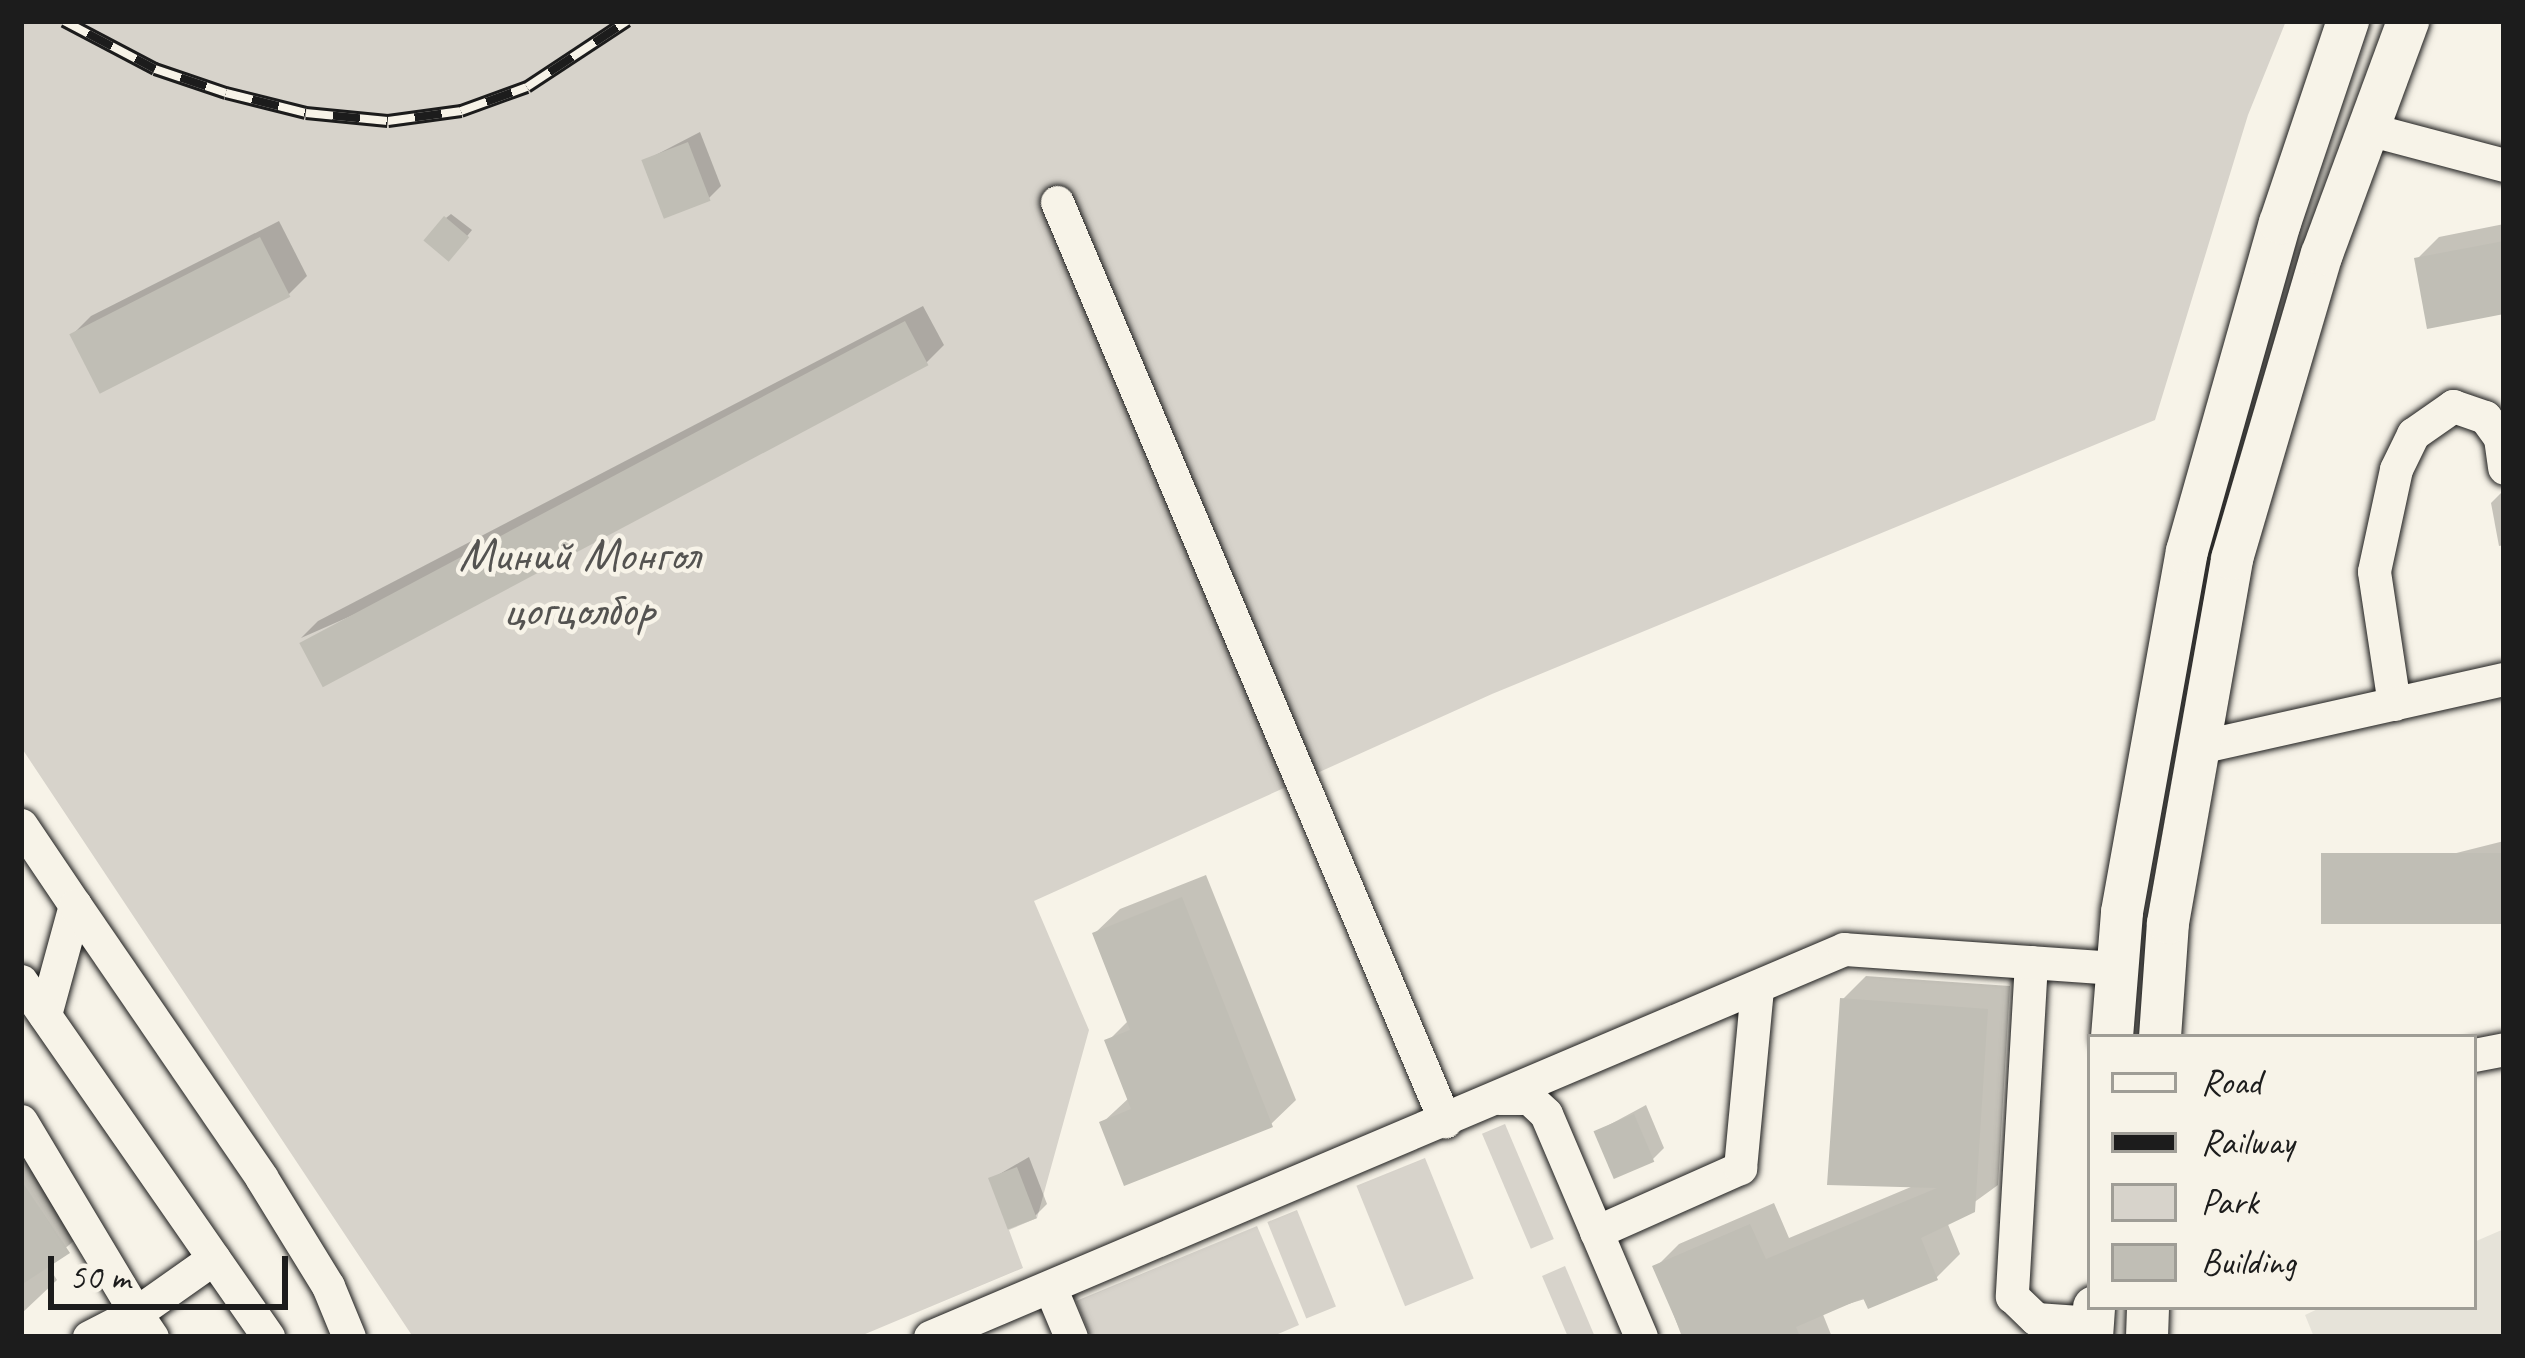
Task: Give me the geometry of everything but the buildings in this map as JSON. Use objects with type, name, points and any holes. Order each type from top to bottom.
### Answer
[{"type":"main road","points":[[2112,1034],[2116,968],[2186,551],[2280,223],[2348,21]]},
{"type":"main road","points":[[2160,1034],[2168,923],[2232,559],[2368,129],[2408,21]]},
{"type":"street","points":[[2368,129],[2504,165]]},
{"type":"street","points":[[1057,202],[1444,1120]]},
{"type":"street","points":[[2394,704],[2374,571],[2396,469],[2413,434],[2453,406],[2485,418],[2500,438],[2504,468]]},
{"type":"street","points":[[2199,747],[2504,679]]},
{"type":"street","points":[[21,825],[261,1177],[328,1286],[350,1337]]},
{"type":"street","points":[[45,1015],[75,904]]},
{"type":"street","points":[[930,1337],[1844,949],[2116,968]]},
{"type":"street","points":[[2031,962],[2012,1286],[2023,1328],[2093,1322]]},
{"type":"street","points":[[21,981],[268,1337]]},
{"type":"street","points":[[1596,1232],[1740,1168],[1757,986]]},
{"type":"street","points":[[1497,1098],[1539,1103],[1641,1337]]},
{"type":"street","points":[[21,1121],[144,1325]]},
{"type":"street","points":[[89,1337],[144,1325],[214,1258]]},
{"type":"street","points":[[1050,1287],[1071,1337]]},
{"type":"shaded area","points":[[2504,1229],[2504,1337],[2314,1337],[2305,1315],[2316,1310],[2477,1310],[2477,1241]]},
{"type":"green space","name":"Миний Монгол цогцолбор","points":[[21,21],[2286,21],[2248,115],[2155,420],[1492,694],[1034,901],[1089,1030],[1037,1218],[1009,1230],[1023,1268],[858,1337],[413,1337],[21,747]]},
{"type":"green space","points":[[1505,1124],[1554,1239],[1531,1249],[1482,1134]]},
{"type":"green space","points":[[1425,1158],[1474,1279],[1405,1306],[1356,1186]]},
{"type":"green space","points":[[1297,1210],[1336,1306],[1306,1318],[1267,1222]]},
{"type":"green space","points":[[1257,1226],[1299,1325],[1271,1337],[1091,1337],[1076,1301]]},
{"type":"green space","points":[[1565,1266],[1595,1337],[1568,1337],[1542,1276]]},
{"type":"railway","points":[[64,21],[155,69],[226,93],[306,113],[388,121],[461,111],[527,87],[627,21]]}]
